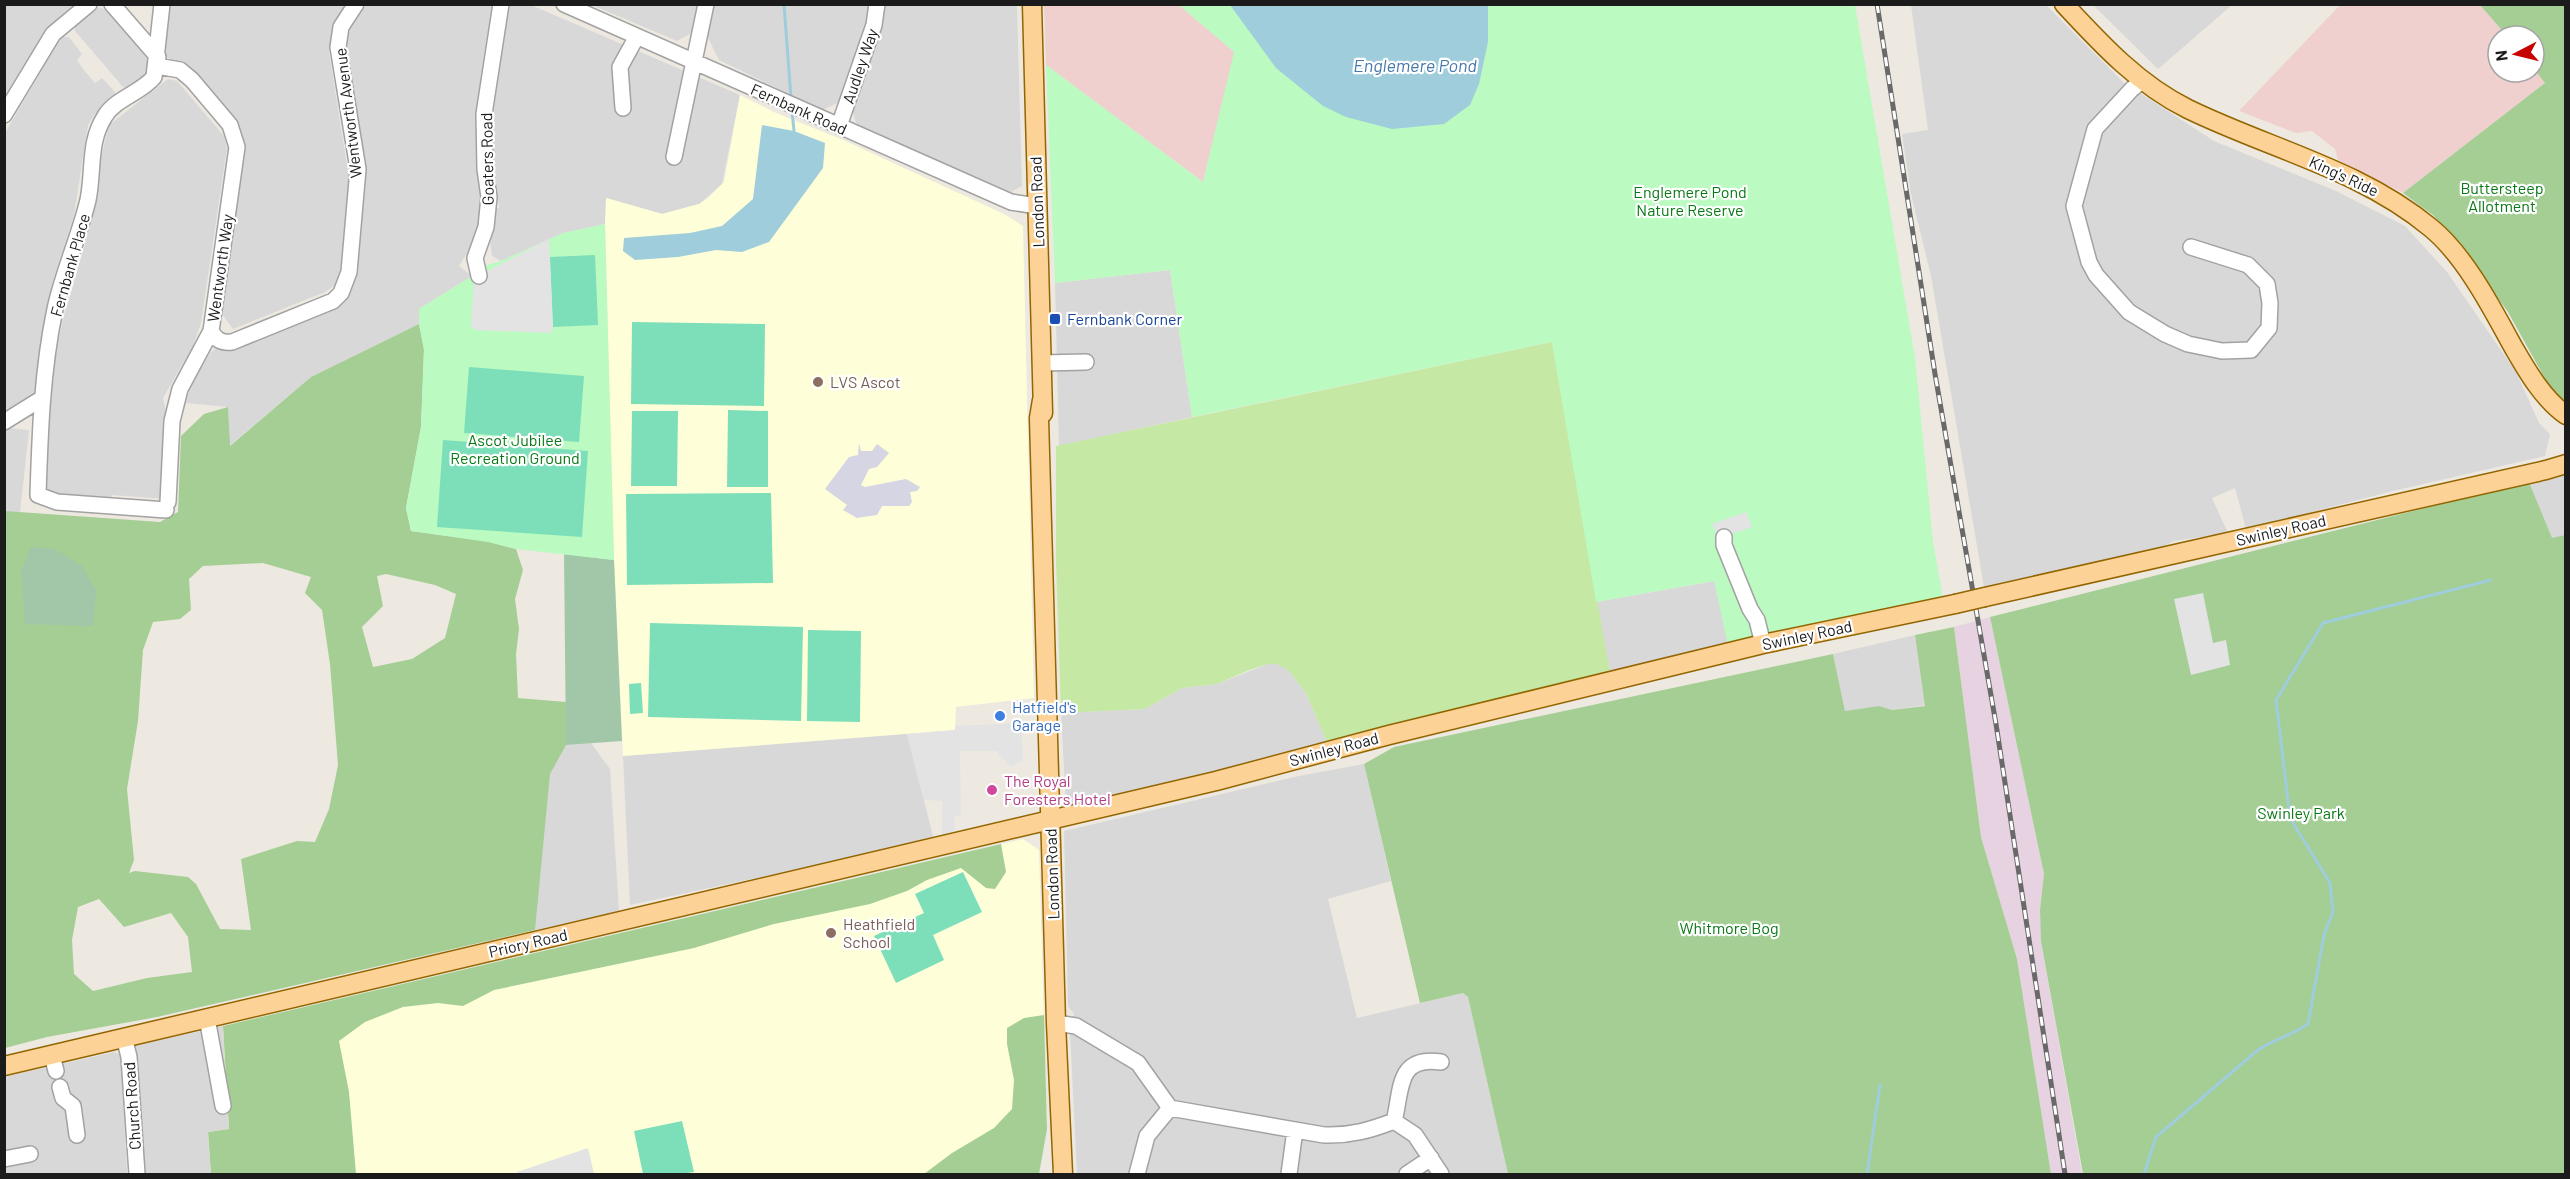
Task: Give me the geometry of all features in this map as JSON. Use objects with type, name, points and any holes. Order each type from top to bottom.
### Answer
[{"type":"main road","name":"London Road","points":[[1032,4],[1056,1023],[1063,1174]]},
{"type":"main road","name":"King's Ride","points":[[2064,4],[2113,56],[2143,80],[2187,109],[2337,171],[2409,210],[2434,231],[2458,258],[2528,373],[2565,416]]},
{"type":"main road","name":"Swinley Road","points":[[1051,820],[1763,644],[1955,604],[2565,464]]},
{"type":"main road","name":"Priory Road","points":[[4,1066],[54,1063],[124,1037],[1051,820]]},
{"type":"street","points":[[4,115],[53,34],[89,4]]},
{"type":"street","points":[[112,4],[157,62]]},
{"type":"street","points":[[157,62],[162,4]]},
{"type":"street","name":"Wentworth Avenue","points":[[211,331],[216,339],[232,342],[333,301],[341,292],[349,272],[358,169],[338,47],[341,27],[356,4]]},
{"type":"street","name":"Goaters Road","points":[[479,276],[475,258],[486,227],[489,197],[485,169],[484,114],[501,4]]},
{"type":"street","points":[[674,157],[706,4]]},
{"type":"street","name":"Audley Way","points":[[839,126],[874,25],[877,4]]},
{"type":"street","name":"Fernbank Road","points":[[570,6],[636,38],[694,61],[756,91],[1011,202],[1037,206]]},
{"type":"street","points":[[623,108],[620,67],[636,38]]},
{"type":"street","name":"Wentworth Way","points":[[157,62],[180,70],[192,80],[230,125],[237,147],[211,331],[180,389],[172,421],[167,506]]},
{"type":"street","name":"Fernbank Place","points":[[157,62],[154,77],[148,84],[126,97],[106,114],[94,136],[88,196],[79,236],[56,308],[41,399],[38,495],[57,502],[167,506]]},
{"type":"street","points":[[2143,80],[2095,129],[2074,206],[2089,262],[2096,275],[2129,312],[2165,334],[2188,344],[2222,351],[2251,350],[2269,328],[2270,303],[2266,284],[2248,265],[2191,247]]},
{"type":"street","points":[[1042,363],[1086,362]]},
{"type":"street","points":[[4,422],[41,399]]},
{"type":"street","points":[[1724,537],[1724,545],[1750,609],[1757,620],[1763,644]]},
{"type":"street","points":[[207,1018],[224,1106]]},
{"type":"street","points":[[1056,1023],[1076,1026],[1138,1064],[1170,1108],[1341,1136],[1364,1132],[1394,1121]]},
{"type":"street","name":"Church Road","points":[[124,1037],[129,1057],[137,1174]]},
{"type":"street","points":[[1394,1121],[1398,1089],[1405,1072],[1427,1060],[1440,1062]]},
{"type":"street","points":[[60,1087],[63,1098],[73,1106],[77,1135]]},
{"type":"street","points":[[1137,1174],[1147,1137],[1170,1108]]},
{"type":"street","points":[[1394,1121],[1415,1135],[1441,1174]]},
{"type":"street","points":[[1289,1174],[1295,1130]]},
{"type":"street","points":[[4,1159],[30,1155]]},
{"type":"street","points":[[1407,1174],[1431,1158]]},
{"type":"shaded area","points":[[5,5],[76,5],[5,102]]},
{"type":"shaded area","points":[[169,5],[346,5],[334,22],[329,52],[349,178],[342,259],[337,284],[325,292],[233,329],[222,314],[243,144],[239,129],[231,117],[188,71],[164,55]]},
{"type":"shaded area","points":[[366,5],[494,5],[476,121],[484,196],[477,237],[459,266],[472,276],[419,309],[419,324],[311,377],[229,446],[228,407],[186,403],[192,382],[211,352],[215,349],[231,350],[335,307],[345,300],[357,277],[365,176],[346,44],[348,34]]},
{"type":"shaded area","points":[[506,5],[531,5],[740,95],[722,184],[699,204],[662,214],[607,198],[605,224],[563,233],[501,261],[492,256],[490,241],[495,209],[499,208],[490,125]]},
{"type":"shaded area","points":[[592,5],[1017,5],[1022,186],[1011,192],[857,125],[851,107],[839,102],[823,110],[719,60],[708,38],[692,33],[677,41]]},
{"type":"shaded area","points":[[1044,5],[1179,5],[1235,52],[1203,182],[1046,65]]},
{"type":"shaded area","points":[[1911,5],[2046,5],[2123,82],[2214,141],[2336,191],[2405,226],[2447,272],[2516,372],[2539,423],[2550,434],[2545,456],[2393,491],[2246,529],[2235,488],[2212,498],[2228,533],[2174,541],[2152,552],[1984,587],[1931,276],[1911,194],[1902,134],[1928,130]]},
{"type":"shaded area","points":[[2093,5],[2232,5],[2158,69]]},
{"type":"shaded area","points":[[2340,5],[2480,5],[2497,24],[2486,24],[2486,84],[2544,84],[2403,193],[2338,160],[2335,149],[2312,131],[2296,133],[2239,111]]},
{"type":"shaded area","points":[[94,6],[107,10],[151,62],[147,77],[130,88],[123,87],[75,31],[74,23]]},
{"type":"shaded area","points":[[61,37],[69,37],[82,54],[77,60],[83,69],[95,83],[102,78],[115,92],[115,97],[94,115],[88,125],[74,215],[53,280],[43,328],[34,397],[5,412],[5,133]]},
{"type":"shaded area","points":[[168,79],[177,81],[224,136],[227,148],[201,323],[193,346],[163,398],[173,441],[166,499],[112,495],[109,502],[41,497],[56,354],[62,323],[91,224],[102,153],[109,125]]},
{"type":"shaded area","name":"LVS Ascot","points":[[740,95],[1004,214],[1023,226],[1034,698],[956,707],[955,730],[623,756],[614,560],[606,198],[662,214],[699,204],[707,199],[724,182]]},
{"type":"shaded area","points":[[549,239],[553,328],[550,333],[476,330],[471,327],[474,278]]},
{"type":"shaded area","points":[[1170,270],[1192,417],[1059,446],[1055,283]]},
{"type":"shaded area","points":[[4,429],[29,430],[20,513],[5,511]]},
{"type":"shaded area","points":[[859,443],[861,451],[872,451],[877,444],[889,453],[877,467],[869,469],[861,485],[865,487],[906,479],[920,487],[917,491],[910,492],[912,502],[909,506],[882,506],[877,515],[857,518],[843,510],[847,505],[825,489],[849,457],[858,455]]},
{"type":"shaded area","points":[[2565,472],[2565,535],[2552,539],[2529,482]]},
{"type":"shaded area","points":[[1746,512],[1752,527],[1719,538],[1712,524]]},
{"type":"shaded area","points":[[31,547],[55,549],[82,566],[96,590],[93,626],[25,624],[21,571]]},
{"type":"shaded area","points":[[564,554],[614,560],[622,741],[566,745]]},
{"type":"shaded area","points":[[1715,581],[1728,645],[1610,673],[1596,602]]},
{"type":"shaded area","points":[[2203,593],[2213,643],[2226,640],[2230,665],[2191,675],[2174,599]]},
{"type":"shaded area","points":[[1990,617],[2044,874],[2040,910],[2042,947],[2082,1174],[2051,1174],[2017,959],[1981,837],[1954,627]]},
{"type":"shaded area","points":[[1915,635],[1926,705],[1892,710],[1879,706],[1845,711],[1833,654]]},
{"type":"shaded area","points":[[1268,664],[1277,664],[1288,670],[1306,693],[1329,747],[1066,806],[1061,713],[1145,709],[1182,688],[1217,684]]},
{"type":"shaded area","points":[[1021,723],[1023,760],[1011,767],[996,751],[960,751],[961,816],[954,817],[955,834],[942,836],[942,801],[924,800],[907,734],[955,730],[955,726]]},
{"type":"shaded area","points":[[907,734],[934,840],[630,905],[623,756]]},
{"type":"shaded area","points":[[541,737],[566,745],[591,743],[610,769],[619,911],[535,930]]},
{"type":"shaded area","points":[[1364,764],[1391,881],[1328,899],[1357,1018],[1463,993],[1468,997],[1508,1174],[1077,1174],[1070,1032],[1074,1014],[1068,1006],[1064,831],[1299,776]]},
{"type":"shaded area","name":"Heathfield School","points":[[1023,839],[1039,850],[1047,1129],[934,1174],[211,1174],[208,1132],[229,1129],[223,1026]]},
{"type":"shaded area","points":[[223,1026],[229,1130],[208,1132],[211,1174],[143,1174],[134,1046]]},
{"type":"shaded area","points":[[114,1052],[121,1055],[127,1174],[5,1174],[4,1077]]},
{"type":"shaded area","points":[[588,1148],[594,1174],[518,1174],[517,1172]]},
{"type":"green space","name":"Englemere Pond Nature Reserve","points":[[1179,5],[1855,5],[1915,358],[1933,542],[1943,598],[1728,645],[1714,581],[1596,602],[1552,342],[1192,417],[1170,270],[1055,283],[1046,65],[1203,182],[1234,52]]},
{"type":"green space","name":"Buttersteep Allotment","points":[[2480,5],[2565,5],[2565,401],[2549,386],[2508,312],[2456,241],[2433,215],[2403,193],[2546,84],[2546,24],[2497,24]]},
{"type":"green space","name":"Ascot Jubilee Recreation Ground","points":[[605,224],[614,560],[516,549],[488,542],[411,531],[406,508],[421,427],[424,350],[419,324],[419,309],[472,276],[476,268],[501,261],[563,233]]},
{"type":"green space","points":[[595,255],[598,325],[553,327],[550,257]]},
{"type":"green space","points":[[632,322],[765,324],[764,406],[631,404]]},
{"type":"green space","points":[[419,324],[424,349],[421,427],[406,508],[411,531],[486,541],[516,549],[523,570],[515,599],[519,629],[516,654],[518,698],[566,702],[566,745],[550,774],[535,930],[157,1017],[47,1037],[5,1048],[5,511],[160,522],[178,512],[181,436],[204,414],[228,407],[230,446],[311,377]],"holes":[[[263,563],[311,577],[305,593],[322,610],[330,664],[338,765],[329,809],[315,842],[297,841],[241,859],[251,930],[220,929],[196,884],[188,877],[135,871],[129,873],[134,860],[127,789],[138,721],[143,650],[153,622],[180,619],[191,610],[189,579],[203,566]],[[386,574],[435,585],[456,594],[445,638],[412,659],[373,667],[362,627],[383,606],[377,576]],[[99,899],[124,927],[171,913],[188,937],[192,972],[147,978],[93,991],[74,974],[72,940],[78,907]]]},
{"type":"green space","points":[[1552,342],[1610,673],[1416,718],[1329,747],[1306,693],[1288,670],[1277,664],[1268,664],[1249,670],[1217,684],[1182,688],[1145,709],[1061,713],[1056,562],[1056,446]]},
{"type":"green space","points":[[469,367],[584,376],[579,442],[464,433]]},
{"type":"green space","points":[[728,410],[768,411],[768,487],[727,487]]},
{"type":"green space","points":[[632,411],[678,411],[677,486],[631,486]]},
{"type":"green space","points":[[443,440],[588,451],[582,537],[437,527]]},
{"type":"green space","name":"Swinley Park","points":[[2529,482],[2552,538],[2565,535],[2565,1174],[2083,1174],[2041,941],[2040,910],[2044,874],[1990,617]]},
{"type":"green space","points":[[771,493],[773,583],[627,585],[626,494]]},
{"type":"green space","points":[[650,623],[803,627],[801,721],[648,717]]},
{"type":"green space","name":"Whitmore Bog","points":[[1954,627],[1981,837],[2017,959],[2051,1174],[1508,1174],[1468,997],[1463,993],[1420,1003],[1364,764],[1394,747],[1833,654],[1845,711],[1879,706],[1892,710],[1925,706],[1915,635]]},
{"type":"green space","points":[[808,630],[861,631],[860,722],[807,721]]},
{"type":"green space","points":[[641,683],[643,713],[630,714],[629,684]]},
{"type":"green space","points":[[1001,844],[1006,872],[995,889],[986,888],[961,868],[870,904],[774,924],[694,948],[494,990],[463,1006],[438,1003],[403,1007],[365,1022],[339,1041],[349,1092],[356,1174],[211,1174],[208,1132],[229,1129],[223,1026]]},
{"type":"green space","points":[[963,872],[982,912],[933,935],[944,960],[896,983],[874,936],[924,913],[915,894]]},
{"type":"green space","points":[[1044,1015],[1047,1129],[1039,1174],[924,1174],[952,1153],[994,1128],[1012,1109],[1014,1080],[1007,1044],[1007,1028],[1024,1018]]},
{"type":"green space","points":[[682,1121],[694,1172],[643,1174],[634,1131]]},
{"type":"water","name":"Englemere Pond","points":[[1230,5],[1488,5],[1488,42],[1479,84],[1470,105],[1444,124],[1392,129],[1346,117],[1323,106],[1276,68]]},
{"type":"water","points":[[762,125],[794,131],[825,143],[823,168],[769,242],[742,252],[716,250],[678,257],[635,260],[623,251],[624,238],[690,233],[722,226],[753,199]]},
{"type":"waterway","points":[[784,4],[791,98]]},
{"type":"waterway","points":[[792,111],[794,131]]},
{"type":"waterway","points":[[2144,1174],[2156,1137],[2258,1050],[2308,1024],[2324,935],[2333,912],[2330,883],[2290,818],[2276,700],[2323,623],[2491,580]]},
{"type":"waterway","points":[[1867,1174],[1880,1085]]},
{"type":"railway","points":[[1877,4],[1935,374],[1996,724],[2065,1174]]},
{"type":"place","name":"Fernbank Corner","points":[[1055,319]]},
{"type":"place","name":"LVS Ascot","points":[[818,382]]},
{"type":"place","name":"Hatfield's Garage","points":[[1000,716]]},
{"type":"place","name":"The Royal Foresters Hotel","points":[[992,790]]},
{"type":"place","name":"Heathfield School","points":[[831,933]]}]
